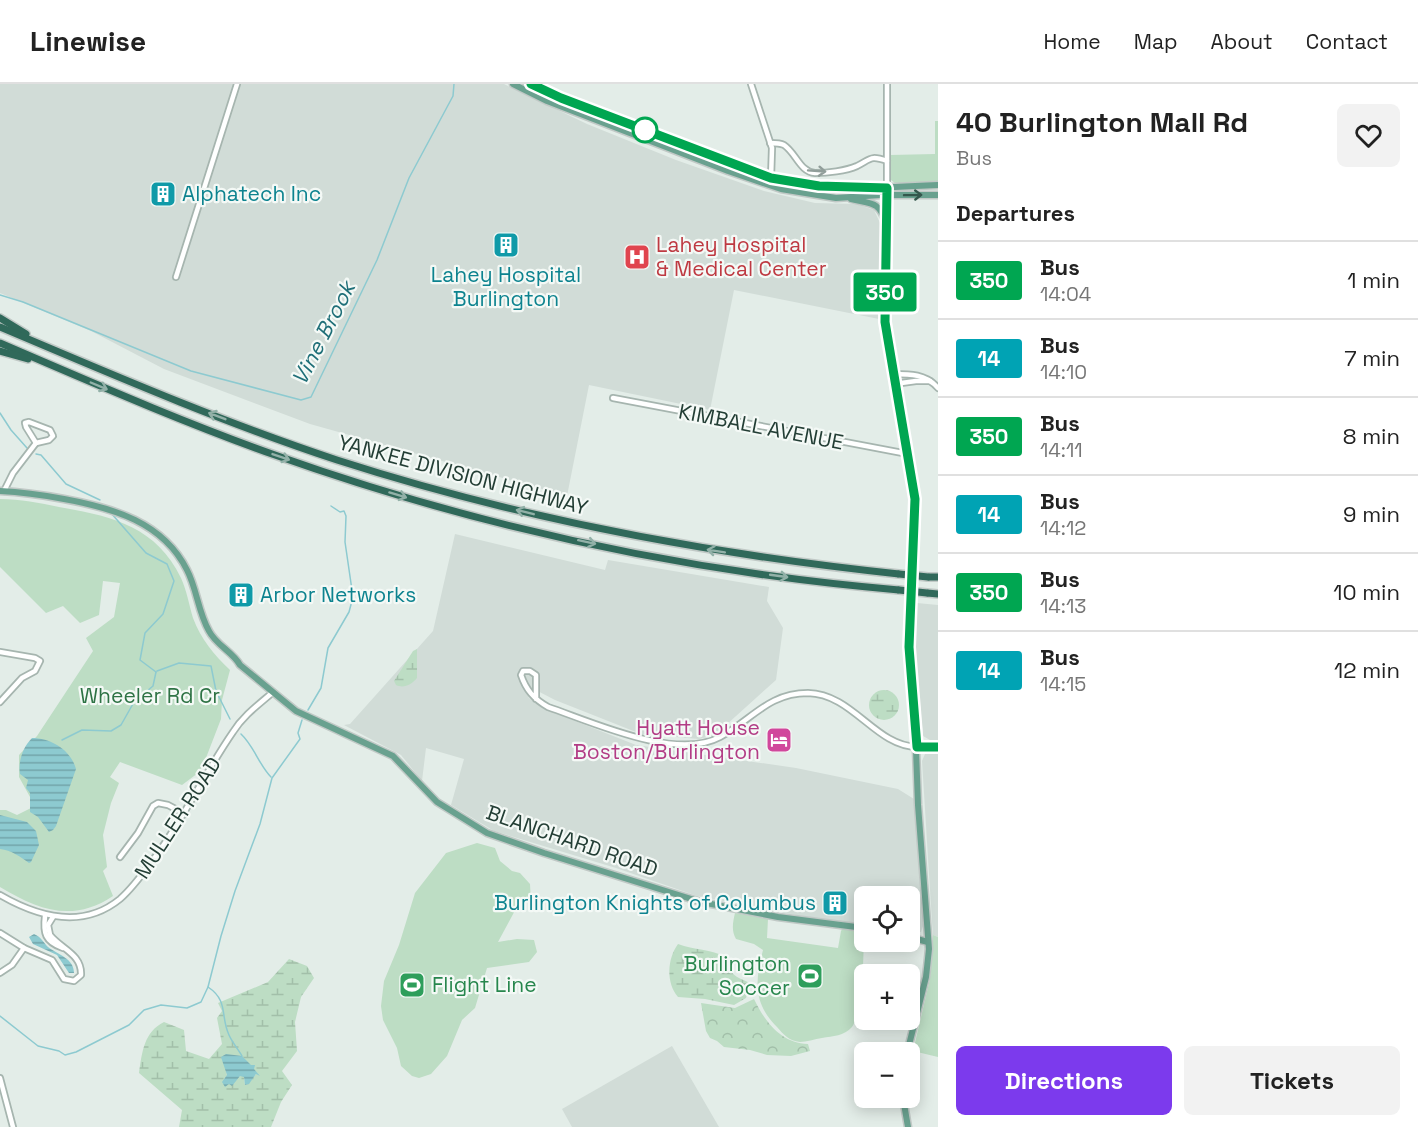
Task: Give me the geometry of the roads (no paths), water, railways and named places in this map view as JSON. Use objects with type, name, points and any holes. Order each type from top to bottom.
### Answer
[{"type":"highway","points":[[0,318],[37,343]]},
{"type":"highway","name":"YANKEE DIVISION HIGHWAY","points":[[0,327],[178,401],[298,447],[471,499],[585,526],[698,548],[767,559],[938,577]]},
{"type":"highway","name":"YANKEE DIVISION HIGHWAY","points":[[0,344],[156,410],[265,451],[431,505],[541,533],[676,560],[778,576],[938,594]]},
{"type":"highway","points":[[0,351],[45,363]]},
{"type":"main road","points":[[513,84],[547,101],[770,182],[819,197],[938,195]]},
{"type":"main road","points":[[531,84],[770,182],[887,188],[938,185]]},
{"type":"main road","points":[[887,188],[885,322],[894,384],[909,454],[916,513],[909,647],[928,942],[926,977],[910,1042]]},
{"type":"main road","points":[[847,198],[876,205],[882,212],[887,227]]},
{"type":"main road","name":"BLANCHARD ROAD","points":[[2,491],[100,506],[131,517],[153,530],[172,549],[188,571],[204,621],[212,637],[240,665],[272,693],[303,715],[393,756],[437,802],[487,833],[702,902],[778,917],[854,927]]},
{"type":"main road","points":[[917,747],[938,747]]},
{"type":"main road","points":[[920,940],[928,942]]},
{"type":"main road","points":[[905,1108],[908,1127]]},
{"type":"street","points":[[176,277],[237,84]]},
{"type":"street","points":[[751,84],[770,143],[773,161],[770,182]]},
{"type":"street","points":[[887,84],[887,188]]},
{"type":"street","points":[[770,143],[785,146],[804,168],[812,172],[843,170],[874,157],[887,161]]},
{"type":"street","points":[[893,374],[918,375],[933,382],[938,388]]},
{"type":"street","points":[[894,384],[916,381],[933,382]]},
{"type":"street","name":"KIMBALL AVENUE","points":[[613,398],[909,454]]},
{"type":"street","points":[[2,491],[36,443],[49,440],[52,436],[50,430],[29,422],[25,423],[36,443]]},
{"type":"street","points":[[0,652],[35,658],[40,661],[35,671],[22,678],[0,702]]},
{"type":"street","points":[[536,699],[536,675],[530,671],[523,671],[521,675],[525,686],[536,699],[548,707],[631,736],[692,745],[704,744],[720,737],[777,698],[815,694],[843,704],[899,745],[917,747]]},
{"type":"street","name":"MULLER ROAD","points":[[0,895],[27,909],[54,917],[89,915],[118,901],[138,879],[185,814],[232,732],[272,693]]},
{"type":"street","points":[[120,857],[138,833],[153,806],[158,803],[168,805],[185,814]]},
{"type":"street","points":[[45,916],[46,938],[65,949]]},
{"type":"street","points":[[0,933],[24,948],[52,960],[64,979],[74,981],[81,975],[81,967],[76,957],[52,939],[48,932],[48,925],[54,917]]},
{"type":"street","points":[[0,973],[12,965],[24,948]]},
{"type":"street","points":[[0,1078],[13,1127]]},
{"type":"water","points":[[32,738],[46,740],[59,746],[70,756],[76,769],[56,826],[49,832],[38,817],[30,812],[30,793],[26,788],[28,780],[20,774],[22,754]]},
{"type":"water","points":[[0,815],[27,822],[36,831],[39,845],[31,862],[29,863],[12,852],[0,849]]},
{"type":"water","points":[[34,934],[48,947],[68,960],[74,973],[69,973],[57,955],[33,944],[29,937]]},
{"type":"water","points":[[226,1054],[242,1056],[251,1065],[255,1065],[254,1069],[260,1076],[256,1074],[249,1084],[245,1085],[244,1077],[240,1076],[232,1086],[229,1084],[225,1087],[222,1082],[227,1075],[221,1057]]},
{"type":"waterway","name":"Vine Brook","points":[[0,295],[23,302],[191,371],[301,400],[311,397],[377,260],[409,178],[453,96],[454,84]]},
{"type":"waterway","points":[[0,413],[27,448]]},
{"type":"waterway","points":[[36,454],[41,455],[66,484],[100,500]]},
{"type":"waterway","points":[[308,710],[321,688],[328,648],[349,612],[353,597],[345,542],[346,516],[344,511],[340,512],[331,506]]},
{"type":"waterway","points":[[111,513],[146,553],[167,564],[174,581],[163,614],[145,633],[140,660],[156,672]]},
{"type":"waterway","points":[[157,671],[179,663],[211,666],[216,691],[230,719]]},
{"type":"waterway","points":[[62,740],[82,730],[111,731],[121,725],[134,702],[153,686],[156,672]]},
{"type":"waterway","points":[[0,1016],[38,1046],[59,1051],[65,1055],[76,1052],[129,1025],[144,1010],[161,1005],[187,1008],[201,1002],[208,987],[235,891],[260,824],[272,778],[300,739],[298,733],[302,720]]},
{"type":"waterway","points":[[241,734],[271,777]]},
{"type":"waterway","points":[[208,987],[215,992],[222,1003],[226,1028],[242,1056]]},
{"type":"place","name":"Alphatech Inc","points":[[163,194]]},
{"type":"place","name":"Lahey Hospital Burlington","points":[[506,245]]},
{"type":"place","name":"Lahey Hospital & Medical Center","points":[[637,257]]},
{"type":"place","name":"Arbor Networks","points":[[241,595]]},
{"type":"place","name":"Hyatt House Boston/Burlington","points":[[779,740]]},
{"type":"place","name":"Burlington Knights of Columbus","points":[[835,903]]},
{"type":"place","name":"Burlington Soccer","points":[[810,976]]},
{"type":"place","name":"Flight Line","points":[[412,985]]},
{"type":"park label","name":"Wheeler Rd Cr","points":[[150,696]]}]
